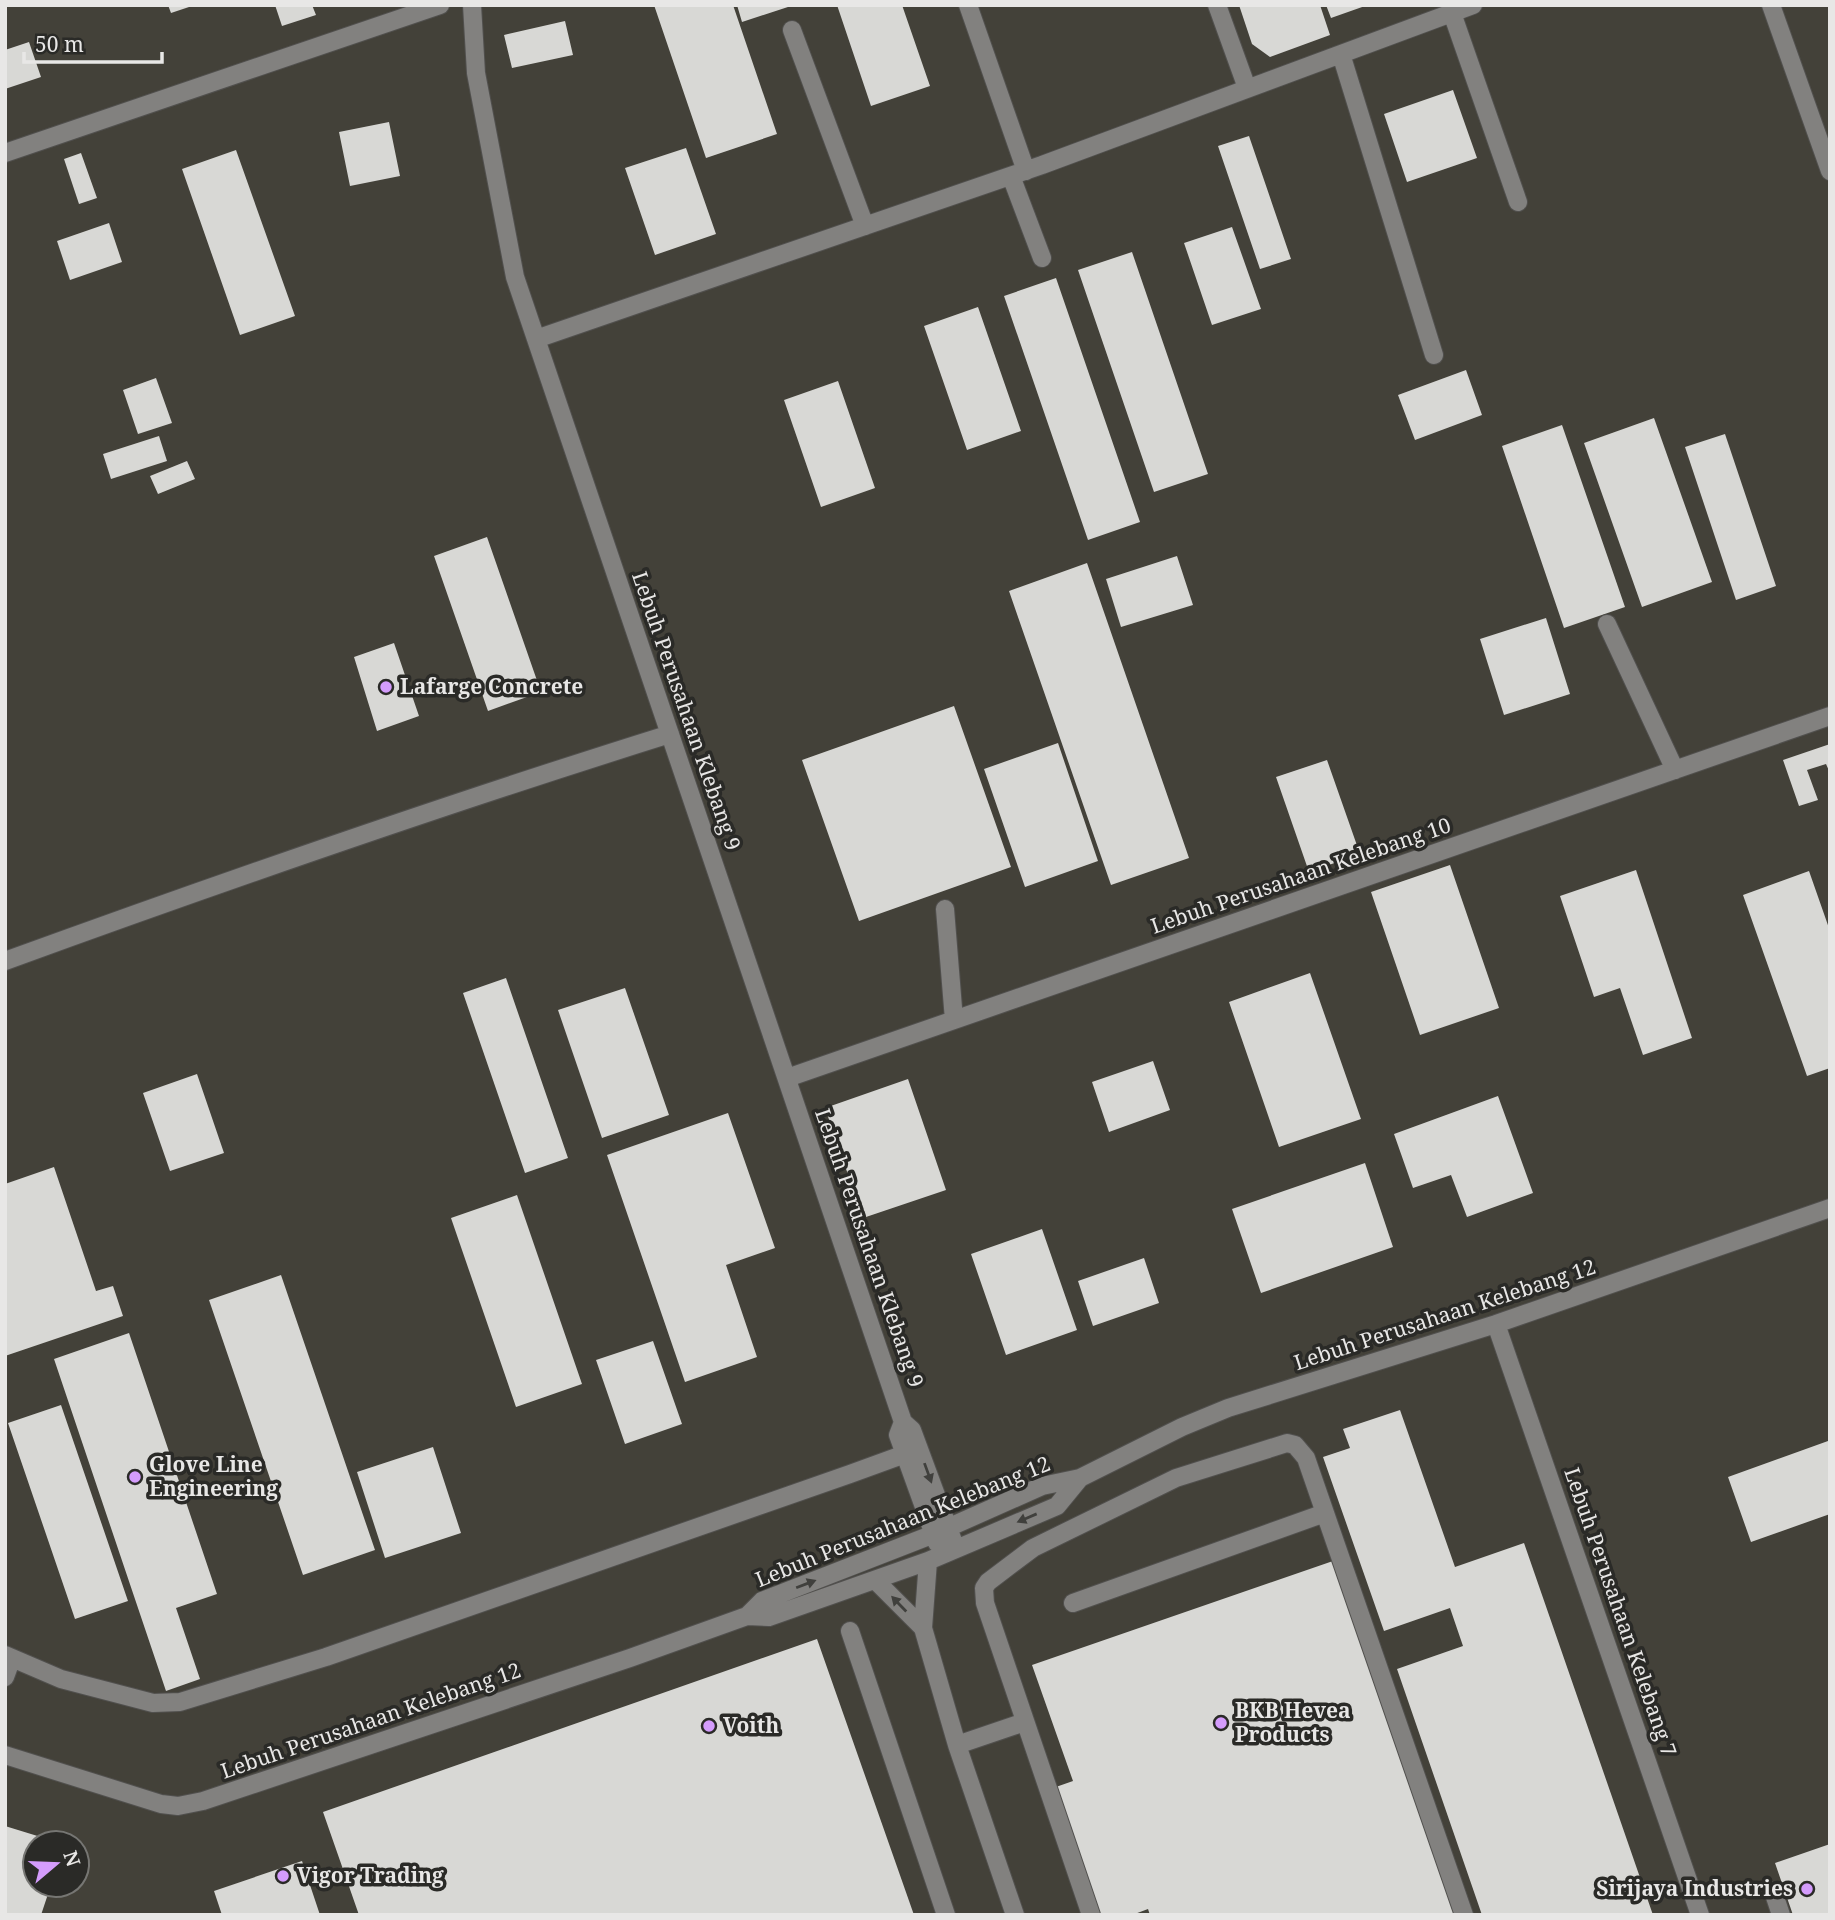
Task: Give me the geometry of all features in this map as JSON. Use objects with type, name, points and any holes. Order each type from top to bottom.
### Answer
[{"type":"street","points":[[5,153],[440,5]]},
{"type":"street","name":"Lebuh Perusahaan Klebang 9","points":[[472,5],[476,73],[515,277],[902,1422],[912,1430],[941,1531],[942,1555]]},
{"type":"street","points":[[968,5],[1042,258]]},
{"type":"street","points":[[1217,5],[1247,88]]},
{"type":"street","points":[[536,340],[1018,173],[1341,54],[1439,12],[1473,5]]},
{"type":"street","points":[[1771,5],[1830,171]]},
{"type":"street","points":[[1439,12],[1518,202]]},
{"type":"street","points":[[792,30],[865,226]]},
{"type":"street","points":[[1341,54],[1434,355]]},
{"type":"street","points":[[1606,624],[1675,770]]},
{"type":"street","name":"Lebuh Perusahaan Kelebang 10","points":[[787,1078],[1830,716]]},
{"type":"street","points":[[5,961],[263,868],[513,783],[670,734]]},
{"type":"street","points":[[945,909],[954,1020]]},
{"type":"street","name":"Lebuh Perusahaan Kelebang 12","points":[[747,1616],[762,1601],[941,1531],[1042,1486],[1080,1478],[1181,1427],[1228,1408],[1496,1324],[1830,1208]]},
{"type":"street","name":"Lebuh Perusahaan Kelebang 7","points":[[1496,1324],[1700,1915]]},
{"type":"street","name":"Lebuh Perusahaan Klebang 9","points":[[902,1422],[898,1435],[941,1531]]},
{"type":"street","points":[[1091,1915],[983,1596],[988,1582],[1033,1548],[1176,1478],[1278,1444],[1295,1445],[1302,1450],[1464,1915]]},
{"type":"street","points":[[5,1677],[9,1657],[74,1683],[153,1703],[180,1702],[326,1657],[905,1454]]},
{"type":"street","name":"Lebuh Perusahaan Kelebang 12","points":[[5,1755],[161,1804],[192,1804],[747,1616],[769,1617],[875,1580],[1057,1506],[1080,1478]]},
{"type":"street","points":[[1073,1603],[1325,1513]]},
{"type":"street","points":[[923,1628],[942,1555]]},
{"type":"street","points":[[875,1580],[923,1628],[957,1745],[1015,1915]]},
{"type":"street","points":[[850,1631],[946,1915]]},
{"type":"street","points":[[957,1745],[1025,1722]]},
{"type":"street","points":[[1773,1891],[1781,1915]]},
{"type":"shaded area","points":[[5,5],[1830,5],[1830,1915],[5,1915]]},
{"type":"building","points":[[168,5],[192,5],[192,6],[171,13]]},
{"type":"building","points":[[275,5],[312,5],[316,15],[282,26]]},
{"type":"building","points":[[654,5],[733,5],[777,134],[706,158]]},
{"type":"building","points":[[737,5],[790,5],[791,6],[742,22]]},
{"type":"building","points":[[837,5],[902,5],[930,86],[871,106]]},
{"type":"building","points":[[1239,5],[1320,5],[1330,35],[1270,57],[1252,44]]},
{"type":"building","points":[[1326,5],[1365,5],[1365,6],[1331,18]]},
{"type":"building","points":[[565,21],[573,55],[512,68],[504,35]]},
{"type":"building","points":[[29,42],[41,77],[5,89],[5,50]]},
{"type":"building","points":[[1453,90],[1477,158],[1407,182],[1384,114]]},
{"type":"building","points":[[389,122],[400,176],[350,186],[339,132]]},
{"type":"building","points":[[1249,136],[1291,259],[1260,269],[1218,146]]},
{"type":"building","points":[[686,148],[716,234],[655,255],[625,168]]},
{"type":"building","points":[[236,150],[295,316],[240,335],[182,169]]},
{"type":"building","points":[[81,153],[97,198],[79,204],[64,159]]},
{"type":"building","points":[[109,223],[122,262],[70,280],[57,241]]},
{"type":"building","points":[[1232,227],[1261,309],[1212,325],[1184,243]]},
{"type":"building","points":[[1132,252],[1208,474],[1154,492],[1078,270]]},
{"type":"building","points":[[1056,278],[1140,522],[1088,540],[1004,296]]},
{"type":"building","points":[[978,307],[1021,431],[967,450],[924,326]]},
{"type":"building","points":[[1466,370],[1482,415],[1415,440],[1398,395]]},
{"type":"building","points":[[156,378],[172,423],[138,434],[123,390]]},
{"type":"building","points":[[838,381],[875,488],[821,507],[784,400]]},
{"type":"building","points":[[1654,418],[1712,582],[1642,607],[1584,443]]},
{"type":"building","points":[[1562,425],[1625,607],[1564,628],[1502,446]]},
{"type":"building","points":[[1725,434],[1776,586],[1736,600],[1685,447]]},
{"type":"building","points":[[159,436],[167,461],[111,479],[103,454]]},
{"type":"building","points":[[187,461],[195,479],[158,494],[150,476]]},
{"type":"building","points":[[487,537],[541,692],[488,711],[434,556]]},
{"type":"building","points":[[1177,556],[1193,605],[1121,627],[1106,579]]},
{"type":"building","points":[[1087,563],[1189,858],[1111,885],[1009,591]]},
{"type":"building","points":[[1546,618],[1570,694],[1504,715],[1480,639]]},
{"type":"building","name":"Lafarge Concrete","points":[[394,643],[419,716],[377,731],[354,657]]},
{"type":"building","points":[[954,706],[1011,867],[859,921],[802,760]]},
{"type":"building","points":[[1058,743],[1098,861],[1025,887],[984,769]]},
{"type":"building","points":[[1830,744],[1830,773],[1826,764],[1807,770],[1818,800],[1799,806],[1783,760]]},
{"type":"building","points":[[1327,760],[1360,854],[1309,872],[1276,777]]},
{"type":"building","points":[[1450,865],[1499,1008],[1420,1035],[1371,892]]},
{"type":"building","points":[[1636,870],[1692,1038],[1643,1055],[1620,988],[1594,997],[1560,896]]},
{"type":"building","points":[[1809,871],[1830,931],[1830,1068],[1807,1076],[1743,895]]},
{"type":"building","points":[[1310,973],[1361,1119],[1279,1147],[1229,1002]]},
{"type":"building","points":[[506,978],[568,1158],[525,1173],[463,993]]},
{"type":"building","points":[[625,988],[669,1115],[602,1138],[558,1010]]},
{"type":"building","points":[[1153,1061],[1170,1110],[1109,1132],[1092,1082]]},
{"type":"building","points":[[197,1074],[224,1153],[170,1171],[143,1093]]},
{"type":"building","points":[[908,1079],[946,1190],[863,1218],[825,1108]]},
{"type":"building","points":[[1498,1096],[1533,1193],[1467,1217],[1451,1175],[1413,1188],[1394,1134]]},
{"type":"building","points":[[728,1113],[775,1248],[726,1265],[757,1357],[685,1382],[607,1155]]},
{"type":"building","points":[[1365,1163],[1393,1247],[1261,1293],[1232,1209]]},
{"type":"building","points":[[54,1167],[96,1291],[113,1286],[123,1316],[5,1356],[5,1184]]},
{"type":"building","points":[[517,1195],[582,1384],[516,1407],[451,1218]]},
{"type":"building","points":[[1042,1229],[1077,1330],[1006,1355],[971,1254]]},
{"type":"building","points":[[1144,1258],[1159,1303],[1093,1326],[1078,1281]]},
{"type":"building","points":[[281,1275],[375,1550],[303,1575],[209,1300]]},
{"type":"building","name":"Glove Line Engineering","points":[[129,1333],[217,1594],[176,1608],[200,1679],[166,1691],[54,1359]]},
{"type":"building","points":[[653,1341],[682,1424],[625,1444],[596,1360]]},
{"type":"building","points":[[61,1405],[128,1601],[75,1619],[8,1423]]},
{"type":"building","name":"BKB Hevea Products","points":[[1400,1410],[1455,1567],[1524,1543],[1653,1915],[1482,1915],[1397,1669],[1463,1646],[1450,1608],[1384,1631],[1323,1457],[1350,1448],[1343,1429]]},
{"type":"building","points":[[1828,1441],[1830,1514],[1751,1542],[1728,1477]]},
{"type":"building","points":[[433,1447],[461,1533],[385,1558],[357,1472]]},
{"type":"building","name":"BKB Hevea Products","points":[[1333,1561],[1456,1915],[1150,1915],[1148,1909],[1132,1915],[1097,1915],[1053,1788],[1073,1781],[1032,1665]]},
{"type":"building","name":"Voith","points":[[817,1639],[914,1915],[359,1915],[323,1812]]},
{"type":"building","points":[[5,1826],[21,1831],[21,1899],[46,1899],[41,1915],[5,1915]]},
{"type":"building","name":"Sirijaya Industries","points":[[1830,1844],[1830,1915],[1793,1915],[1775,1863]]},
{"type":"building","name":"Vigor Trading","points":[[302,1861],[320,1915],[222,1915],[214,1891]]},
{"type":"place","name":"Lafarge Concrete","points":[[386,687]]},
{"type":"place","name":"Glove Line Engineering","points":[[135,1477]]},
{"type":"place","name":"BKB Hevea Products","points":[[1221,1723]]},
{"type":"place","name":"Voith","points":[[709,1726]]},
{"type":"place","name":"Vigor Trading","points":[[283,1876]]},
{"type":"place","name":"Sirijaya Industries","points":[[1807,1889]]}]
